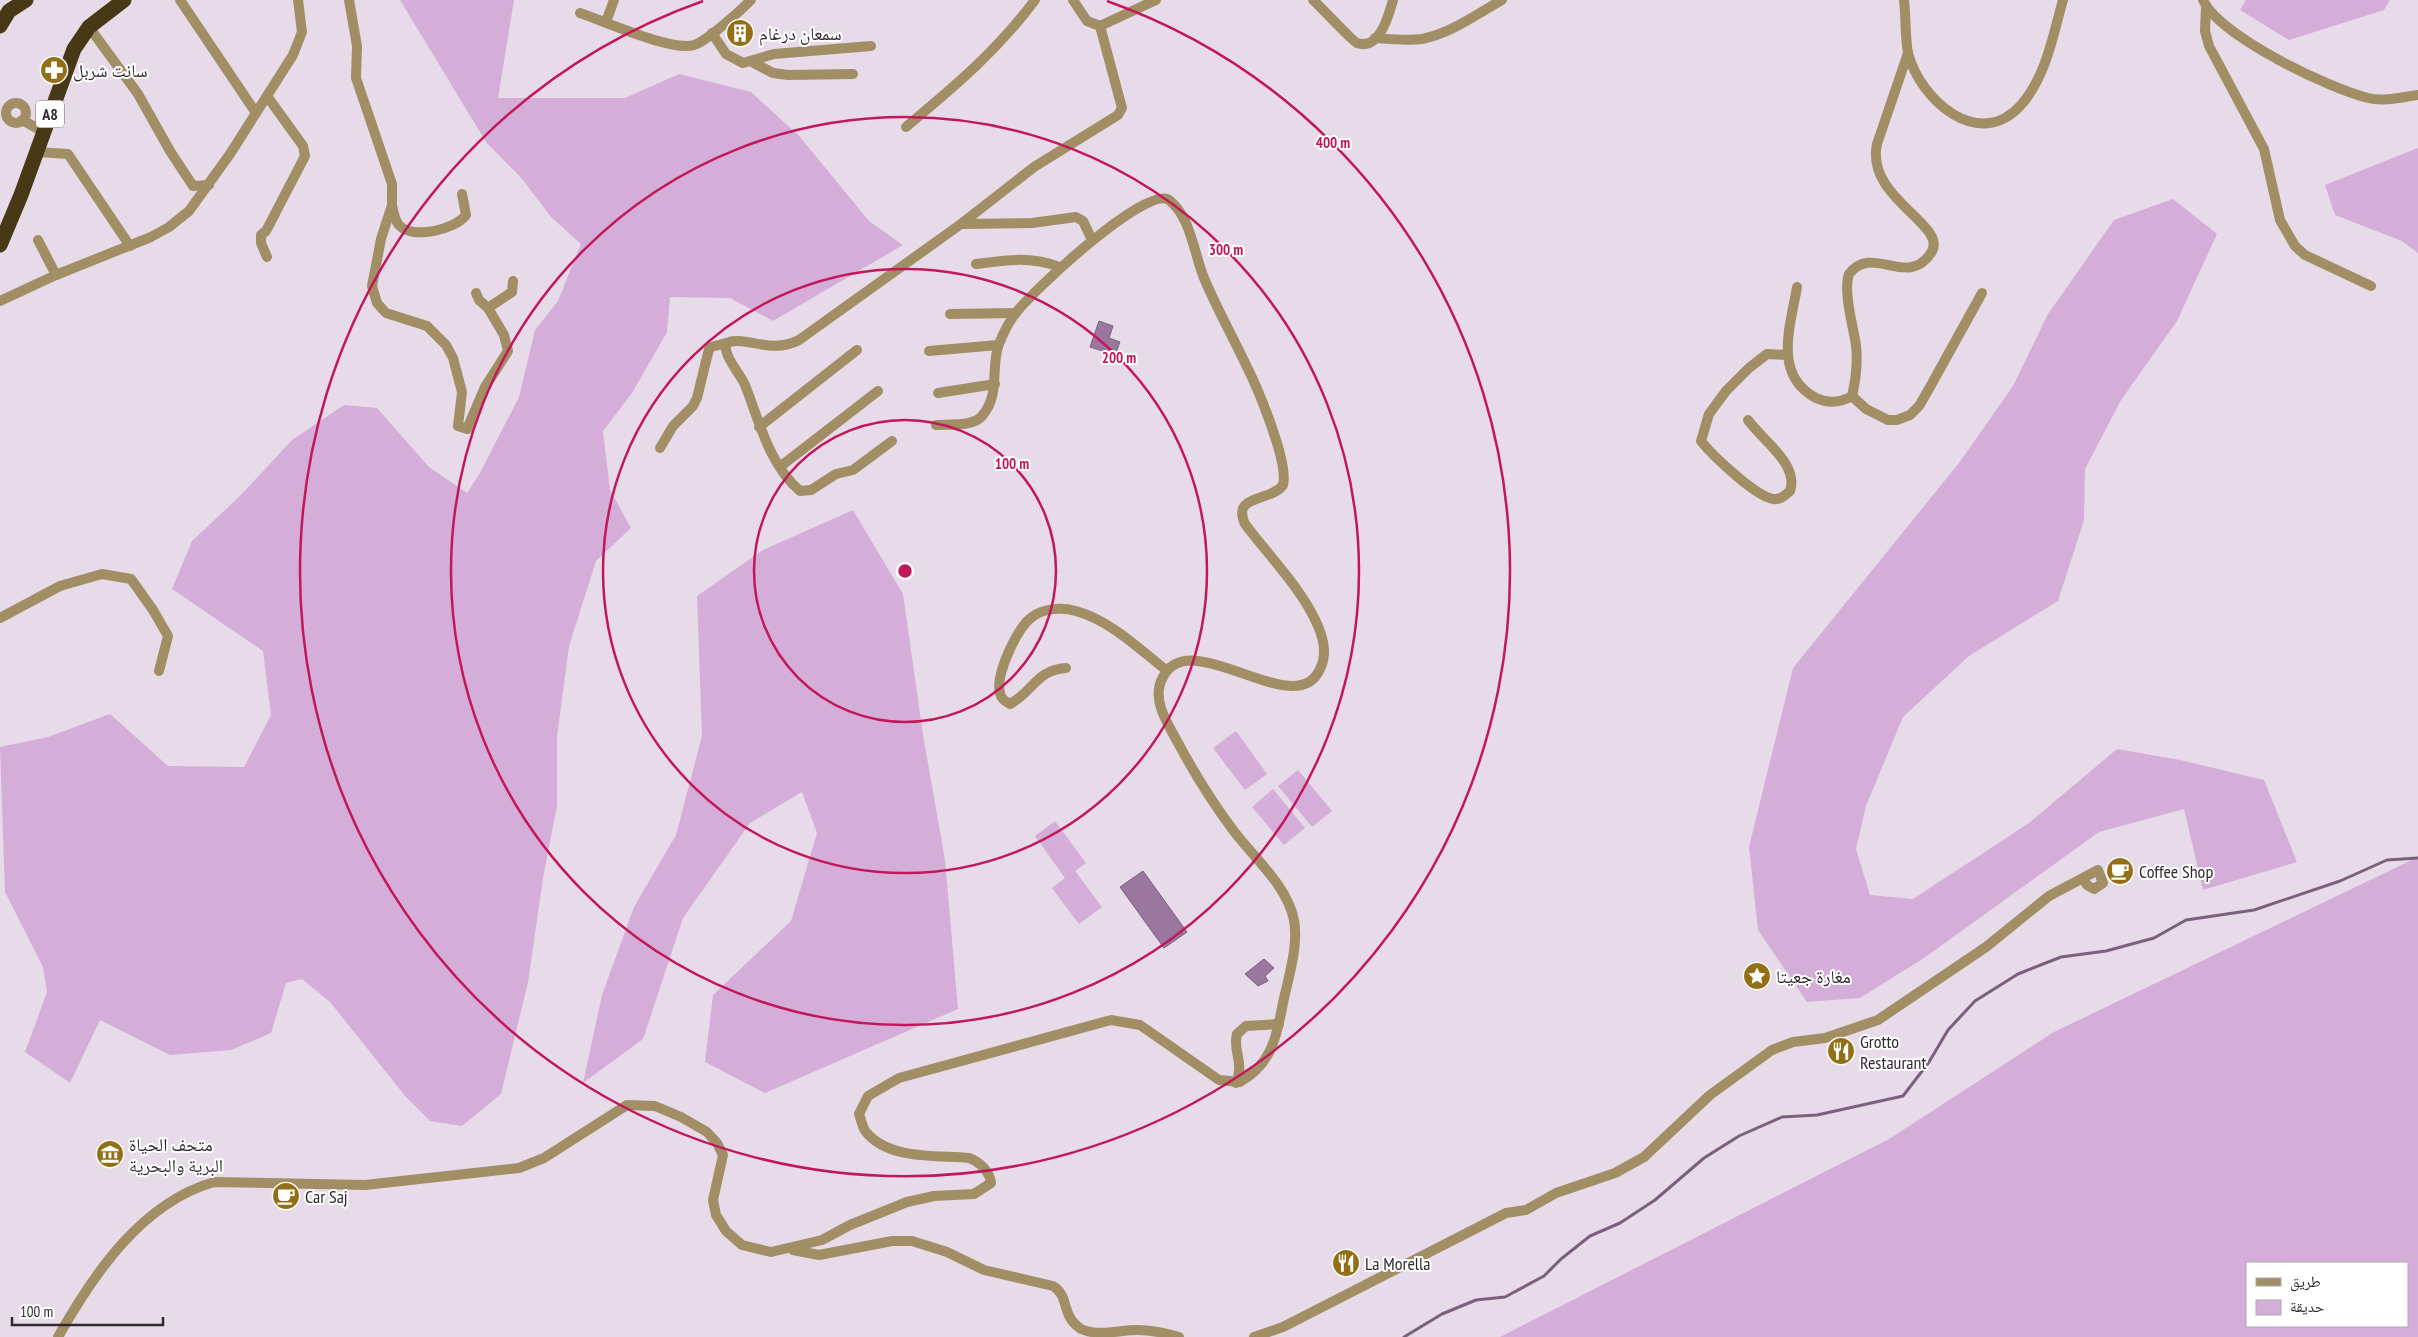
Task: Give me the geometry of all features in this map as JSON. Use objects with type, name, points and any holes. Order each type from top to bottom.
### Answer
[{"type":"highway","points":[[0,26],[9,11],[26,0]]},
{"type":"highway","name":"A8","points":[[0,245],[37,152],[74,49],[89,27],[124,0]]},
{"type":"street","points":[[180,0],[256,113]]},
{"type":"street","points":[[0,301],[170,227],[189,211],[209,185],[268,96],[298,43],[302,32],[298,0]]},
{"type":"street","points":[[349,0],[357,46],[356,78],[389,175],[392,205],[398,224],[406,229],[426,233],[462,221],[466,215],[462,194]]},
{"type":"street","points":[[606,22],[614,0]]},
{"type":"street","points":[[580,13],[680,47],[699,43],[751,0]]},
{"type":"street","points":[[906,128],[996,48],[1035,0]]},
{"type":"street","points":[[1073,0],[1087,21],[1100,26],[1156,0]]},
{"type":"street","points":[[1313,0],[1358,44],[1367,44],[1384,28],[1393,0]]},
{"type":"street","points":[[1375,38],[1423,39],[1452,28],[1502,0]]},
{"type":"street","points":[[1904,0],[1908,54],[1918,78],[1929,95],[1942,108],[1972,122],[1987,124],[1999,121],[2020,106],[2034,87],[2042,70],[2063,0]]},
{"type":"street","points":[[2205,3],[2233,32],[2262,52],[2352,93],[2380,100],[2418,96]]},
{"type":"street","points":[[2205,3],[2205,31],[2209,46],[2264,149],[2280,220],[2285,230],[2304,255],[2371,286]]},
{"type":"street","points":[[660,448],[673,426],[697,398],[711,347],[734,342],[773,347],[788,346],[800,340],[961,224],[1034,167],[1118,115],[1122,108],[1100,26]]},
{"type":"street","points":[[89,27],[138,94],[170,151],[193,186],[209,185]]},
{"type":"street","points":[[712,33],[731,58],[743,63],[752,62],[774,54],[871,46]]},
{"type":"street","points":[[1852,396],[1857,377],[1857,359],[1848,287],[1849,274],[1860,264],[1867,262],[1904,268],[1915,267],[1922,262],[1934,247],[1934,240],[1929,229],[1904,208],[1887,189],[1877,168],[1875,154],[1908,54]]},
{"type":"street","points":[[752,62],[773,73],[788,76],[853,74]]},
{"type":"street","points":[[267,257],[261,243],[262,235],[305,156],[303,146],[268,96]]},
{"type":"street","points":[[22,120],[26,113],[20,104],[9,106],[3,117],[12,122],[22,120],[44,132]]},
{"type":"street","points":[[37,152],[68,154],[130,246]]},
{"type":"street","points":[[58,1337],[84,1294],[112,1254],[168,1204],[204,1184],[228,1181],[365,1185],[519,1168],[544,1158],[627,1105],[655,1106],[681,1117],[707,1132],[717,1144],[723,1155],[713,1200],[716,1215],[726,1231],[742,1245],[755,1250],[771,1252],[822,1240],[850,1225],[907,1202],[934,1196],[974,1194],[991,1183],[990,1178],[977,1161],[969,1158],[905,1153],[878,1143],[864,1130],[859,1114],[868,1096],[898,1078],[1111,1020],[1140,1025],[1219,1080],[1236,1083],[1247,1078],[1264,1061],[1275,1043],[1294,941],[1294,920],[1288,904],[1275,883],[1214,803],[1176,740],[1160,707],[1157,694],[1166,670],[1173,664],[1193,660],[1282,685],[1298,686],[1315,677],[1319,672],[1325,650],[1318,626],[1308,607],[1246,524],[1241,514],[1248,502],[1279,490],[1283,485],[1278,451],[1265,405],[1207,285],[1177,209],[1168,199],[1157,198],[1092,240],[1059,267],[1016,313],[998,345],[995,384],[990,405],[980,419],[974,422],[936,425]]},
{"type":"street","points":[[392,205],[381,239],[372,286],[377,303],[386,313],[427,326],[446,345],[453,358],[462,392],[458,426],[468,429],[485,387],[508,350],[504,335],[488,308],[479,300],[476,293]]},
{"type":"street","points":[[961,224],[1032,223],[1076,217],[1082,221],[1092,240]]},
{"type":"street","points":[[38,240],[56,275]]},
{"type":"street","points":[[976,264],[1015,259],[1034,260],[1059,267]]},
{"type":"street","points":[[488,308],[512,292],[513,281]]},
{"type":"street","points":[[1797,287],[1787,355],[1793,375],[1809,394],[1818,399],[1835,402],[1852,396]]},
{"type":"street","points":[[1852,396],[1866,409],[1888,420],[1897,420],[1910,415],[1920,406],[1982,292]]},
{"type":"street","points":[[950,314],[1016,313]]},
{"type":"street","points":[[726,343],[726,351],[745,385],[765,441],[795,487],[805,491],[836,474],[853,470],[892,441]]},
{"type":"street","points":[[929,351],[998,345]]},
{"type":"street","points":[[759,427],[857,350]]},
{"type":"street","points":[[1748,420],[1762,438],[1787,463],[1790,469],[1793,483],[1790,491],[1781,498],[1772,499],[1753,490],[1714,457],[1701,441],[1709,414],[1726,391],[1743,374],[1767,354],[1787,355]]},
{"type":"street","points":[[938,394],[995,384]]},
{"type":"street","points":[[781,466],[878,391]]},
{"type":"street","points":[[0,618],[60,586],[102,574],[132,579],[168,636],[159,672]]},
{"type":"street","points":[[1066,668],[1049,670],[1018,700],[1010,704],[1000,694],[1002,672],[1018,635],[1031,617],[1040,612],[1053,609],[1075,611],[1102,621],[1166,670]]},
{"type":"street","points":[[1254,1337],[1283,1327],[1506,1213],[1526,1210],[1556,1193],[1632,1164],[1644,1157],[1710,1095],[1772,1050],[1793,1042],[1825,1038],[1878,1020],[1986,947],[2046,898],[2083,878]]},
{"type":"street","points":[[1236,1083],[1240,1063],[1236,1045],[1237,1034],[1246,1026],[1279,1024]]},
{"type":"street","points":[[789,1249],[819,1254],[892,1241],[912,1241],[948,1252],[984,1270],[1053,1286],[1062,1293],[1068,1317],[1083,1330],[1098,1335],[1135,1330],[1160,1331],[1179,1337]]},
{"type":"green space","points":[[400,0],[514,0],[498,98],[625,98],[679,74],[751,92],[800,137],[869,221],[903,245],[773,321],[730,298],[670,297],[667,332],[632,393],[603,431],[610,490],[631,528],[596,561],[569,646],[557,737],[557,806],[543,878],[528,982],[501,1094],[462,1126],[430,1121],[406,1097],[330,1002],[302,979],[286,983],[271,1033],[231,1050],[170,1055],[100,1020],[70,1083],[25,1052],[47,992],[43,967],[5,892],[0,747],[48,737],[110,714],[168,766],[244,767],[271,715],[263,651],[172,589],[192,541],[240,496],[292,440],[344,405],[377,408],[429,467],[467,493],[480,473],[519,397],[535,330],[558,301],[581,244],[551,217],[523,180],[486,142]]},
{"type":"green space","points":[[2246,0],[2390,0],[2384,10],[2289,40],[2240,10]]},
{"type":"green space","points":[[2418,148],[2418,253],[2402,241],[2335,215],[2325,185]]},
{"type":"green space","points":[[2173,199],[2217,234],[2177,321],[2121,400],[2085,469],[2084,520],[2058,601],[1969,656],[1903,717],[1866,806],[1856,849],[1870,895],[1913,899],[2029,823],[2117,749],[2180,760],[2264,780],[2297,862],[2203,890],[2184,809],[2099,832],[1924,958],[1860,998],[1807,1002],[1758,930],[1749,847],[1793,668],[1959,463],[2013,386],[2048,314],[2114,220]]},
{"type":"green space","points":[[853,510],[903,594],[923,735],[945,860],[958,1009],[765,1093],[705,1062],[713,995],[791,921],[817,833],[802,792],[750,823],[683,918],[643,1039],[583,1083],[602,995],[634,907],[676,835],[702,736],[697,596],[763,550]]},
{"type":"green space","points":[[1236,731],[1267,774],[1245,790],[1213,748]]},
{"type":"green space","points":[[1298,770],[1332,811],[1312,827],[1278,786]]},
{"type":"green space","points":[[1273,789],[1305,828],[1284,845],[1252,807]]},
{"type":"green space","points":[[1055,821],[1086,863],[1075,871],[1102,907],[1079,924],[1052,888],[1065,878],[1035,836]]},
{"type":"green space","points":[[2418,857],[2418,1337],[1500,1337],[1889,1139],[2054,1032]]},
{"type":"shaded area","points":[[1099,321],[1113,326],[1109,338],[1120,342],[1115,355],[1090,347]]},
{"type":"shaded area","points":[[1143,871],[1187,932],[1164,948],[1120,887]]},
{"type":"shaded area","points":[[1264,959],[1274,968],[1265,976],[1268,981],[1258,986],[1245,974]]},
{"type":"waterway","points":[[1404,1337],[1442,1314],[1476,1300],[1505,1297],[1544,1276],[1561,1259],[1590,1236],[1620,1223],[1655,1200],[1704,1158],[1739,1136],[1782,1117],[1817,1115],[1903,1096],[1929,1062],[1948,1030],[1975,1001],[2018,974],[2061,957],[2106,951],[2154,938],[2186,920],[2254,910],[2340,881],[2387,860],[2418,858]]},
{"type":"place","name":"سمعان درغام","points":[[740,33]]},
{"type":"place","name":"سانت شربل","points":[[54,70]]},
{"type":"place","name":"Coffee Shop","points":[[2120,871]]},
{"type":"place","name":"مغارة جعيتا","points":[[1757,976]]},
{"type":"place","name":"Grotto Restaurant","points":[[1841,1051]]},
{"type":"place","name":"متحف الحياة البرية والبحرية","points":[[110,1154]]},
{"type":"place","name":"Car Saj","points":[[286,1196]]},
{"type":"place","name":"La Morella","points":[[1346,1263]]}]
